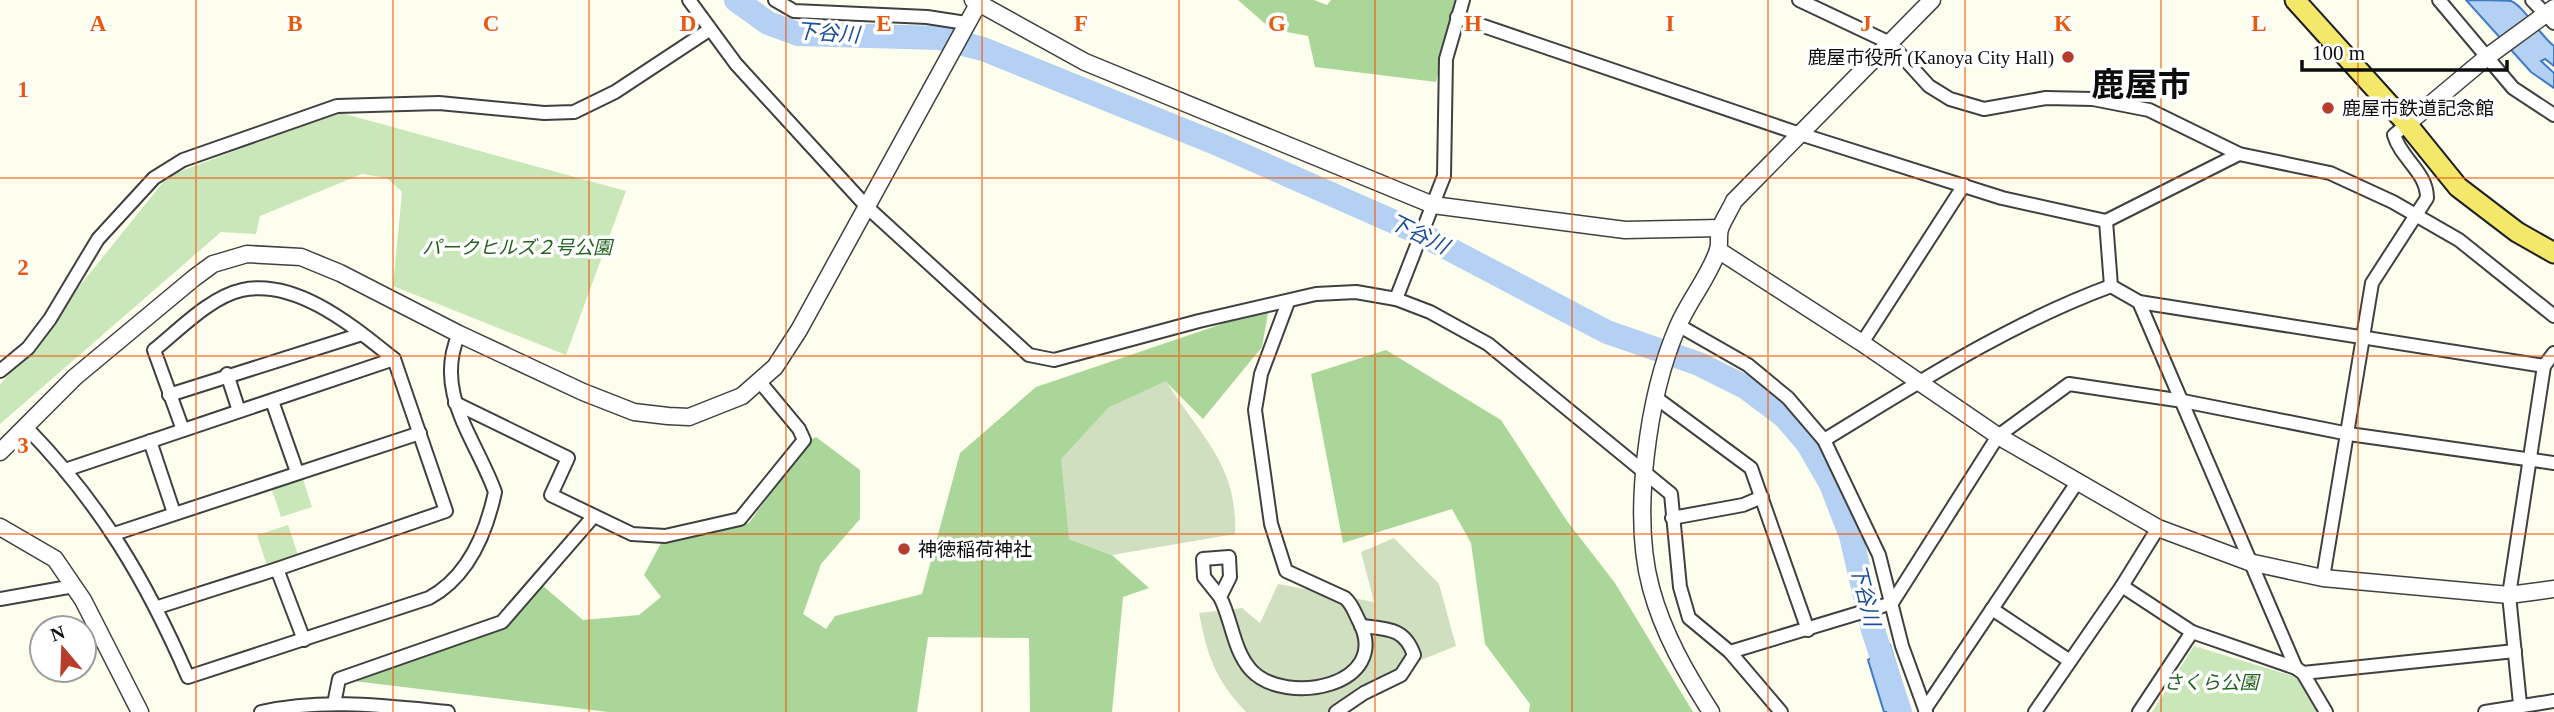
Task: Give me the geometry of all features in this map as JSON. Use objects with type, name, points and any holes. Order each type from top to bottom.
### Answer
[{"type":"main road","points":[[2295,0],[2407,124],[2458,187],[2517,232],[2554,253]]},
{"type":"street","points":[[689,0],[709,30],[787,123],[847,182],[867,207],[1029,355],[1054,360],[1199,321],[1316,294],[1356,292],[1396,299],[1430,312],[1488,344],[1671,494],[1679,587],[1689,618],[1730,652],[1781,712]]},
{"type":"street","points":[[775,0],[794,11],[927,17],[964,26]]},
{"type":"street","points":[[1396,299],[1444,176],[1446,60],[1463,0]]},
{"type":"street","points":[[1799,0],[1890,43],[1929,86],[1950,99],[1984,109],[2046,98],[2093,99],[2149,110],[2239,154],[2330,173],[2418,216],[2459,240],[2554,316]]},
{"type":"street","points":[[1711,712],[1671,643],[1650,584],[1644,526],[1646,472],[1655,397],[1662,372],[1676,332],[1718,250],[1720,228],[1734,201],[1932,0]]},
{"type":"street","points":[[2439,0],[2513,88],[2554,115]]},
{"type":"street","points":[[2323,578],[2349,434],[2361,335],[2372,283],[2418,216],[2427,198],[2427,186],[2397,147],[2394,135],[2487,57],[2551,15],[2532,0]]},
{"type":"street","points":[[0,452],[75,377],[194,278],[213,264],[231,257],[269,253],[301,257],[340,273],[459,334],[634,412],[689,416],[724,405],[760,382],[775,367],[799,330],[942,72],[977,1],[1085,62],[1430,212],[1625,230],[1720,228]]},
{"type":"street","points":[[1457,16],[1800,134],[2043,210],[2106,221],[2239,154]]},
{"type":"street","points":[[0,371],[28,348],[50,319],[98,239],[154,178],[183,160],[337,106],[439,103],[544,113],[574,111],[615,92],[709,30]]},
{"type":"street","points":[[1862,342],[1964,185]]},
{"type":"street","points":[[2106,221],[2111,286]]},
{"type":"street","points":[[1718,250],[1862,342],[1998,436],[2076,484],[2158,528],[2249,562],[2323,578],[2509,596],[2554,589]]},
{"type":"street","points":[[2111,286],[2139,302],[2361,335],[2543,366]]},
{"type":"street","points":[[1824,440],[1918,382],[2059,307],[2111,286]]},
{"type":"street","points":[[158,607],[446,511],[394,359],[362,334],[311,303],[284,292],[261,288],[241,290],[221,299],[154,350],[183,430]]},
{"type":"street","points":[[1220,597],[1238,648],[1252,671],[1265,681],[1286,687],[1337,683],[1356,671],[1363,659],[1366,640],[1352,604],[1345,598],[1286,571],[1271,524],[1255,410],[1261,374],[1288,302]]},
{"type":"street","points":[[2139,302],[2249,562],[2299,670],[2326,712]]},
{"type":"street","points":[[1676,332],[1748,365],[1788,398],[1824,440],[1879,555],[1902,646],[1925,710]]},
{"type":"street","points":[[169,395],[228,374],[362,334]]},
{"type":"street","points":[[26,427],[68,469],[114,534],[158,607],[188,677],[429,598],[448,587],[460,574],[482,536],[495,492],[455,403],[449,370],[459,334]]},
{"type":"street","points":[[2520,704],[2509,596],[2543,366],[2554,353]]},
{"type":"street","points":[[68,469],[394,359]]},
{"type":"street","points":[[228,374],[239,411]]},
{"type":"street","points":[[455,403],[568,458],[551,495],[632,534],[665,536],[740,519],[804,440],[799,429],[760,382]]},
{"type":"street","points":[[1730,652],[1892,603],[1998,436],[2068,384],[2183,401],[2349,434],[2554,463]]},
{"type":"street","points":[[1655,397],[1751,468],[1808,629]]},
{"type":"street","points":[[272,401],[297,472]]},
{"type":"street","points":[[114,534],[420,433]]},
{"type":"street","points":[[150,441],[174,513]]},
{"type":"street","points":[[1925,710],[2076,484]]},
{"type":"street","points":[[1672,518],[1743,505],[1762,497]]},
{"type":"street","points":[[334,704],[339,679],[502,622],[593,517]]},
{"type":"street","points":[[0,527],[55,559],[74,586],[140,712]]},
{"type":"street","points":[[2035,712],[2122,586],[2158,528]]},
{"type":"street","points":[[277,569],[304,640]]},
{"type":"street","points":[[0,599],[74,586]]},
{"type":"street","points":[[2122,586],[2192,632],[2299,670],[2515,651]]},
{"type":"street","points":[[1992,609],[2070,661]]},
{"type":"street","points":[[1336,712],[1364,693],[1401,675],[1414,655],[1409,641],[1401,632],[1362,626]]},
{"type":"street","points":[[2139,712],[2192,632]]},
{"type":"street","points":[[2485,712],[2520,704],[2554,701]]},
{"type":"street","points":[[261,712],[334,704],[448,712]]},
{"type":"green space","points":[[1238,0],[1314,0],[1327,5],[1331,0],[1455,0],[1436,82],[1315,67],[1308,36],[1271,29]]},
{"type":"green space","name":"パークヒルズ２号公園","points":[[338,112],[626,191],[566,355],[393,286],[402,192],[387,178],[362,174],[260,216],[256,234],[221,232],[0,424],[0,385],[168,176]]},
{"type":"green space","points":[[1269,308],[1262,347],[1203,419],[1166,382],[1069,539],[1112,555],[1149,588],[1123,597],[1112,712],[1030,712],[1029,638],[928,637],[917,712],[608,712],[337,679],[501,622],[536,580],[583,620],[639,615],[661,597],[644,575],[661,543],[749,523],[807,442],[816,437],[860,470],[860,519],[821,564],[803,614],[826,629],[835,616],[922,594],[960,453],[1036,387]]},
{"type":"green space","points":[[1386,350],[1501,420],[1567,521],[1615,583],[1693,712],[1529,712],[1530,704],[1485,644],[1471,543],[1452,509],[1343,543],[1311,374]]},
{"type":"green space","points":[[1166,381],[1204,435],[1223,469],[1230,488],[1235,534],[1112,555],[1069,539],[1061,459],[1109,407]]},
{"type":"green space","points":[[302,476],[312,507],[281,517],[271,487]]},
{"type":"green space","points":[[288,525],[298,555],[267,566],[257,535]]},
{"type":"green space","points":[[1394,538],[1439,584],[1456,646],[1396,670],[1336,712],[1246,712],[1219,677],[1199,613],[1242,608],[1260,623],[1278,584],[1374,602],[1361,552]]},
{"type":"green space","name":"さくら公園","points":[[2194,646],[2296,677],[2317,712],[2152,712]]},
{"type":"water","points":[[2466,0],[2511,1],[2522,9],[2554,46],[2554,66],[2545,59],[2541,61],[2554,73],[2554,88],[2531,72]]},
{"type":"water","points":[[1890,645],[1910,712],[1884,712],[1868,660]]},
{"type":"waterway","name":"下谷川","points":[[736,0],[768,23],[798,34],[940,38],[983,49],[1220,145],[1417,232],[1607,332],[1699,364],[1745,387],[1785,417],[1808,444],[1831,484],[1851,536],[1873,630],[1900,712]]},
{"type":"place","name":"鹿屋市役所 (Kanoya City Hall)","points":[[2068,57]]},
{"type":"place","name":"鹿屋市鉄道記念館","points":[[2328,108]]},
{"type":"place","name":"神徳稲荷神社","points":[[904,549]]},
{"type":"district","name":"鹿屋市","points":[[2141,85]]}]
